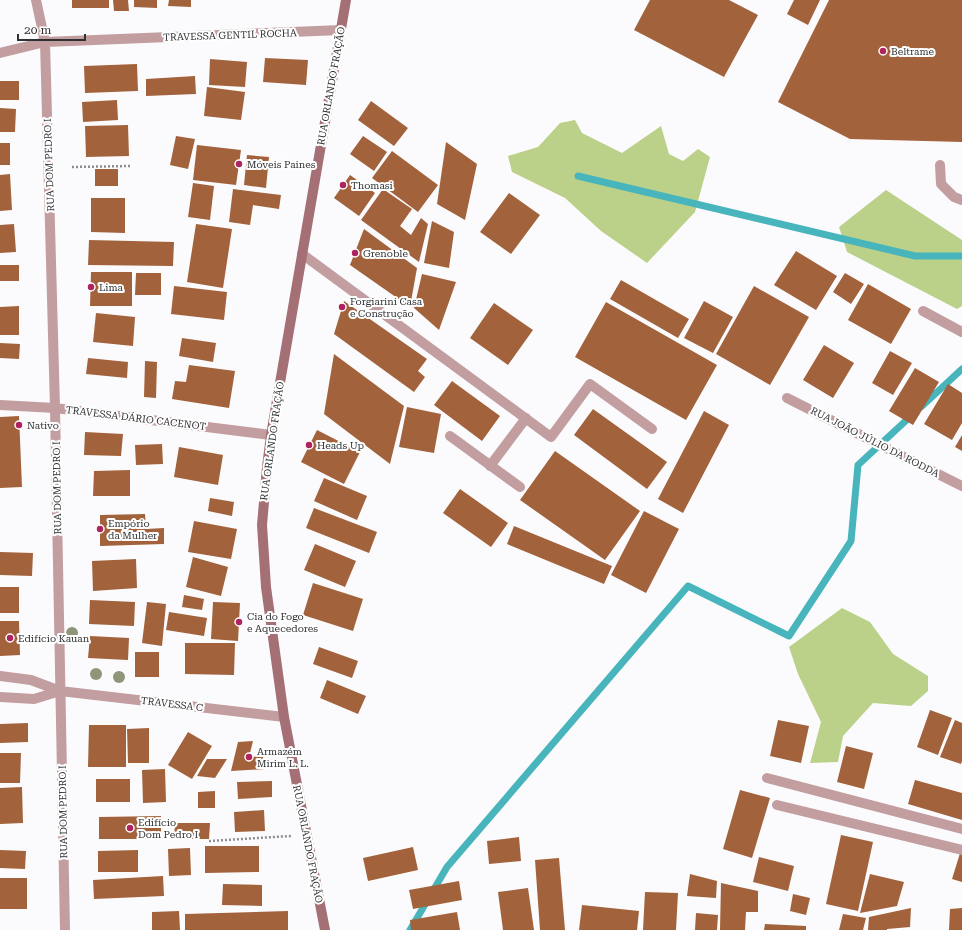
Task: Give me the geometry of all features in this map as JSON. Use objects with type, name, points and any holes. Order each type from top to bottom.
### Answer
[{"type":"street","name":"RUA DOM PEDRO I","points":[[36,0],[45,42],[55,408],[65,930]]},
{"type":"street","name":"RUA ORLANDO FRAÇÃO","points":[[325,930],[284,716],[266,588],[262,525],[271,435],[346,0]]},
{"type":"street","name":"TRAVESSA GENTIL ROCHA","points":[[0,53],[45,42],[341,30]]},
{"type":"street","points":[[940,165],[941,184],[954,197],[962,200]]},
{"type":"street","points":[[302,254],[551,437],[590,384],[652,429]]},
{"type":"street","points":[[923,311],[962,332]]},
{"type":"street","name":"RUA JOÃO JÚLIO DA RODDA","points":[[787,398],[962,486]]},
{"type":"street","name":"TRAVESSA DÁRIO CACENOT","points":[[0,405],[55,408],[271,435]]},
{"type":"street","points":[[490,466],[526,418]]},
{"type":"street","points":[[450,436],[520,487]]},
{"type":"street","name":"TRAVESSA C","points":[[0,676],[31,680],[60,691],[284,716]]},
{"type":"street","name":"TRAVESSA C","points":[[0,697],[34,699],[60,691]]},
{"type":"street","points":[[767,778],[962,829]]},
{"type":"street","points":[[777,805],[962,850]]},
{"type":"path","points":[[72,167],[131,166]]},
{"type":"path","points":[[209,841],[294,836]]},
{"type":"green space","points":[[575,120],[582,133],[622,153],[661,126],[669,154],[683,161],[698,149],[710,157],[695,212],[647,263],[601,231],[565,198],[512,172],[508,156],[538,147],[560,123]]},
{"type":"green space","points":[[886,190],[962,240],[962,306],[957,309],[847,252],[839,227]]},
{"type":"green space","points":[[842,608],[870,622],[893,654],[928,676],[928,691],[911,706],[873,703],[843,736],[838,762],[810,763],[821,722],[798,674],[789,647]]},
{"type":"building","points":[[72,0],[109,0],[109,8],[72,8]]},
{"type":"building","points":[[113,0],[128,0],[129,11],[114,11]]},
{"type":"building","points":[[134,0],[157,0],[157,8],[134,7]]},
{"type":"building","points":[[169,0],[191,0],[191,7],[168,6]]},
{"type":"building","points":[[650,0],[729,0],[758,15],[724,77],[634,30]]},
{"type":"building","points":[[794,0],[820,0],[808,25],[787,14]]},
{"type":"building","name":"Beltrame","points":[[829,0],[962,0],[962,142],[850,139],[778,102]]},
{"type":"building","points":[[265,58],[308,60],[306,85],[263,82]]},
{"type":"building","points":[[210,59],[247,62],[245,87],[209,85]]},
{"type":"building","points":[[137,64],[138,91],[85,93],[84,66]]},
{"type":"building","points":[[195,76],[196,94],[146,96],[146,79]]},
{"type":"building","points":[[0,81],[19,81],[19,100],[0,100]]},
{"type":"building","points":[[207,87],[245,92],[241,120],[204,116]]},
{"type":"building","points":[[117,100],[118,120],[83,122],[82,102]]},
{"type":"building","points":[[371,101],[408,128],[394,146],[358,120]]},
{"type":"building","points":[[0,108],[16,109],[15,132],[0,132]]},
{"type":"building","points":[[128,125],[129,156],[86,157],[85,126]]},
{"type":"building","points":[[176,136],[195,139],[188,169],[170,165]]},
{"type":"building","points":[[363,136],[387,152],[374,171],[350,154]]},
{"type":"building","points":[[446,142],[477,164],[465,220],[437,204]]},
{"type":"building","points":[[0,143],[10,143],[10,165],[0,165]]},
{"type":"building","points":[[197,145],[241,150],[236,185],[193,180]]},
{"type":"building","points":[[392,151],[438,185],[418,212],[372,178]]},
{"type":"building","points":[[247,155],[269,157],[266,188],[244,185]]},
{"type":"building","points":[[95,169],[118,169],[118,186],[95,186]]},
{"type":"building","points":[[10,174],[12,210],[0,211],[0,175]]},
{"type":"building","points":[[350,175],[375,193],[359,216],[334,198]]},
{"type":"building","points":[[193,183],[214,186],[210,220],[188,217]]},
{"type":"building","points":[[233,189],[281,195],[279,209],[253,205],[250,225],[229,222]]},
{"type":"building","points":[[383,189],[412,209],[400,226],[411,235],[421,218],[428,224],[419,262],[361,220]]},
{"type":"building","points":[[509,193],[540,215],[511,254],[480,232]]},
{"type":"building","points":[[91,198],[125,198],[125,233],[91,232]]},
{"type":"building","points":[[432,221],[454,232],[449,268],[424,263]]},
{"type":"building","points":[[14,224],[16,252],[0,253],[0,225]]},
{"type":"building","points":[[196,224],[232,229],[223,288],[187,282]]},
{"type":"building","points":[[364,229],[417,268],[410,307],[350,265]]},
{"type":"building","points":[[89,240],[174,242],[173,266],[88,265]]},
{"type":"building","points":[[796,251],[837,276],[816,310],[774,285]]},
{"type":"building","points":[[0,265],[19,265],[19,281],[0,281]]},
{"type":"building","points":[[91,272],[132,272],[132,306],[90,306]]},
{"type":"building","points":[[136,273],[161,273],[161,295],[135,295]]},
{"type":"building","points":[[845,273],[864,284],[851,304],[833,292]]},
{"type":"building","points":[[422,274],[456,282],[439,330],[414,308]]},
{"type":"building","points":[[621,280],[689,319],[678,338],[610,299]]},
{"type":"building","points":[[868,284],[911,309],[891,344],[848,320]]},
{"type":"building","points":[[174,286],[227,292],[224,320],[171,314]]},
{"type":"building","points":[[754,286],[809,317],[770,385],[716,354]]},
{"type":"building","points":[[344,301],[427,359],[418,371],[425,377],[414,392],[334,334]]},
{"type":"building","points":[[704,301],[733,317],[713,353],[684,338]]},
{"type":"building","points":[[606,302],[717,365],[686,420],[575,357]]},
{"type":"building","points":[[494,303],[533,330],[508,365],[470,338]]},
{"type":"building","points":[[19,306],[19,335],[0,335],[0,307]]},
{"type":"building","points":[[96,313],[135,317],[133,346],[93,342]]},
{"type":"building","points":[[182,338],[216,343],[213,362],[179,356]]},
{"type":"building","points":[[0,343],[20,344],[19,359],[0,358]]},
{"type":"building","points":[[824,345],[854,363],[833,398],[803,380]]},
{"type":"building","points":[[890,351],[912,363],[893,395],[872,383]]},
{"type":"building","points":[[334,354],[404,406],[390,464],[324,414]]},
{"type":"building","points":[[88,358],[128,362],[127,378],[86,374]]},
{"type":"building","points":[[145,361],[157,362],[156,398],[144,397]]},
{"type":"building","points":[[189,365],[235,371],[229,408],[172,399],[175,381],[186,382]]},
{"type":"building","points":[[915,368],[939,382],[913,425],[889,411]]},
{"type":"building","points":[[452,381],[500,416],[482,441],[434,405]]},
{"type":"building","points":[[948,384],[962,393],[962,423],[952,440],[924,424]]},
{"type":"building","points":[[407,407],[441,414],[434,453],[399,447]]},
{"type":"building","points":[[593,409],[667,462],[647,489],[574,435]]},
{"type":"building","points":[[704,411],[729,425],[683,513],[658,499]]},
{"type":"building","points":[[19,416],[22,487],[0,488],[0,417]]},
{"type":"building","points":[[317,430],[360,452],[344,484],[301,462]]},
{"type":"building","points":[[85,432],[123,434],[121,456],[84,455]]},
{"type":"building","points":[[962,435],[962,451],[955,447]]},
{"type":"building","points":[[162,444],[163,464],[136,465],[135,445]]},
{"type":"building","points":[[179,447],[223,455],[218,485],[174,477]]},
{"type":"building","points":[[555,451],[640,511],[605,560],[520,500]]},
{"type":"building","points":[[130,470],[130,496],[93,496],[94,471]]},
{"type":"building","points":[[324,478],[367,496],[357,520],[314,501]]},
{"type":"building","points":[[460,489],[508,523],[491,547],[443,513]]},
{"type":"building","points":[[210,498],[234,502],[232,516],[208,511]]},
{"type":"building","points":[[314,508],[377,532],[369,553],[306,528]]},
{"type":"building","points":[[644,511],[679,529],[646,593],[611,575]]},
{"type":"building","points":[[145,514],[146,529],[164,528],[164,544],[100,546],[100,515]]},
{"type":"building","points":[[194,521],[237,529],[231,559],[188,552]]},
{"type":"building","points":[[514,526],[612,566],[604,584],[507,544]]},
{"type":"building","points":[[315,544],[356,561],[345,587],[304,570]]},
{"type":"building","points":[[0,552],[33,553],[32,576],[0,575]]},
{"type":"building","points":[[193,557],[228,567],[221,596],[186,587]]},
{"type":"building","points":[[136,559],[137,588],[93,591],[92,561]]},
{"type":"building","points":[[313,583],[363,599],[353,631],[303,615]]},
{"type":"building","points":[[0,587],[19,587],[19,613],[0,613]]},
{"type":"building","points":[[184,595],[204,599],[202,610],[182,607]]},
{"type":"building","points":[[90,600],[135,602],[134,626],[89,624]]},
{"type":"building","points":[[147,602],[166,604],[162,646],[142,643]]},
{"type":"building","points":[[213,602],[240,603],[238,641],[211,639]]},
{"type":"building","points":[[169,612],[207,618],[204,636],[166,630]]},
{"type":"building","name":"Edifício Kauan","points":[[0,621],[19,621],[20,655],[0,656]]},
{"type":"building","points":[[90,636],[129,638],[128,660],[88,658]]},
{"type":"building","points":[[185,643],[235,643],[234,675],[185,674]]},
{"type":"building","points":[[319,647],[358,661],[352,678],[313,664]]},
{"type":"building","points":[[135,652],[159,652],[159,677],[135,677]]},
{"type":"building","points":[[327,680],[366,696],[358,714],[320,698]]},
{"type":"building","points":[[930,710],[952,718],[938,755],[917,747]]},
{"type":"building","points":[[778,720],[809,726],[801,763],[770,756]]},
{"type":"building","points":[[955,720],[962,723],[961,764],[940,757]]},
{"type":"building","points":[[28,723],[28,742],[0,743],[0,724]]},
{"type":"building","points":[[89,725],[126,725],[126,767],[88,767]]},
{"type":"building","points":[[149,728],[149,763],[128,763],[127,729]]},
{"type":"building","points":[[188,732],[212,746],[192,779],[168,765]]},
{"type":"building","points":[[253,741],[249,757],[263,756],[265,769],[231,771],[238,742]]},
{"type":"building","points":[[846,746],[873,753],[864,789],[837,782]]},
{"type":"building","points":[[0,753],[21,753],[20,783],[0,783]]},
{"type":"building","points":[[207,759],[227,759],[215,778],[197,776]]},
{"type":"building","points":[[165,769],[166,802],[143,803],[142,770]]},
{"type":"building","points":[[96,779],[130,779],[130,802],[96,802]]},
{"type":"building","points":[[915,780],[962,793],[962,820],[908,804]]},
{"type":"building","points":[[272,781],[272,797],[238,799],[237,782]]},
{"type":"building","points":[[22,787],[23,823],[0,824],[0,788]]},
{"type":"building","points":[[740,790],[770,798],[752,858],[723,849]]},
{"type":"building","points":[[215,791],[215,808],[198,808],[198,792]]},
{"type":"building","points":[[264,810],[265,831],[235,832],[234,812]]},
{"type":"building","name":"Edifício Dom Pedro I","points":[[161,816],[161,839],[99,839],[99,817]]},
{"type":"building","points":[[175,823],[210,823],[209,839],[174,839]]},
{"type":"building","points":[[841,835],[873,842],[858,911],[826,904]]},
{"type":"building","points":[[519,837],[521,861],[489,864],[487,841]]},
{"type":"building","points":[[205,846],[259,846],[259,872],[205,873]]},
{"type":"building","points":[[413,847],[418,870],[368,881],[363,858]]},
{"type":"building","points":[[190,848],[191,875],[169,876],[168,849]]},
{"type":"building","points":[[0,850],[26,851],[25,869],[0,868]]},
{"type":"building","points":[[138,850],[138,872],[98,872],[98,851]]},
{"type":"building","points":[[961,850],[962,851],[962,882],[952,879]]},
{"type":"building","points":[[759,857],[794,866],[788,891],[753,882]]},
{"type":"building","points":[[559,858],[565,930],[540,930],[535,860]]},
{"type":"building","points":[[690,874],[717,881],[716,898],[687,896]]},
{"type":"building","points":[[870,874],[904,882],[897,906],[860,913]]},
{"type":"building","points":[[163,876],[164,896],[94,899],[93,880]]},
{"type":"building","points":[[0,878],[27,878],[27,909],[0,909]]},
{"type":"building","points":[[459,881],[462,900],[413,909],[409,890]]},
{"type":"building","points":[[721,883],[758,891],[758,912],[746,912],[745,930],[720,930]]},
{"type":"building","points":[[223,884],[262,885],[262,906],[222,905]]},
{"type":"building","points":[[528,888],[534,930],[503,930],[498,892]]},
{"type":"building","points":[[645,892],[678,893],[676,930],[643,930]]},
{"type":"building","points":[[793,894],[810,898],[806,915],[790,911]]},
{"type":"building","points":[[582,905],[639,911],[637,930],[579,930]]},
{"type":"building","points":[[911,908],[910,927],[887,930],[868,930],[869,917]]},
{"type":"building","points":[[962,908],[962,930],[949,930],[950,909]]},
{"type":"building","points":[[179,911],[180,930],[152,930],[152,912]]},
{"type":"building","points":[[288,911],[288,930],[185,930],[185,914]]},
{"type":"building","points":[[457,912],[460,930],[411,930],[410,920]]},
{"type":"building","points":[[696,913],[718,915],[717,930],[695,930]]},
{"type":"building","points":[[843,914],[866,918],[863,930],[839,930]]},
{"type":"building","points":[[765,924],[806,926],[806,930],[764,930]]},
{"type":"waterway","points":[[578,176],[915,256],[962,256]]},
{"type":"waterway","points":[[921,407],[962,369]]},
{"type":"waterway","points":[[410,930],[447,867],[688,586],[789,636],[851,541],[858,465],[912,415]]},
{"type":"place","name":"Beltrame","points":[[883,51]]},
{"type":"place","name":"Móveis Paines","points":[[239,164]]},
{"type":"place","name":"Thomasi","points":[[343,185]]},
{"type":"place","name":"Grenoble","points":[[355,253]]},
{"type":"place","name":"Lima","points":[[91,287]]},
{"type":"place","name":"Forgiarini Casa e Construção","points":[[342,307]]},
{"type":"place","name":"Nativo","points":[[19,425]]},
{"type":"place","name":"Heads Up","points":[[309,445]]},
{"type":"place","name":"Empório da Mulher","points":[[100,529]]},
{"type":"place","name":"Cia do Fogo e Aquecedores","points":[[239,622]]},
{"type":"place","name":"Edifício Kauan","points":[[10,638]]},
{"type":"place","name":"Armazém Mirim L. L.","points":[[249,757]]},
{"type":"place","name":"Edifício Dom Pedro I","points":[[130,828]]}]
